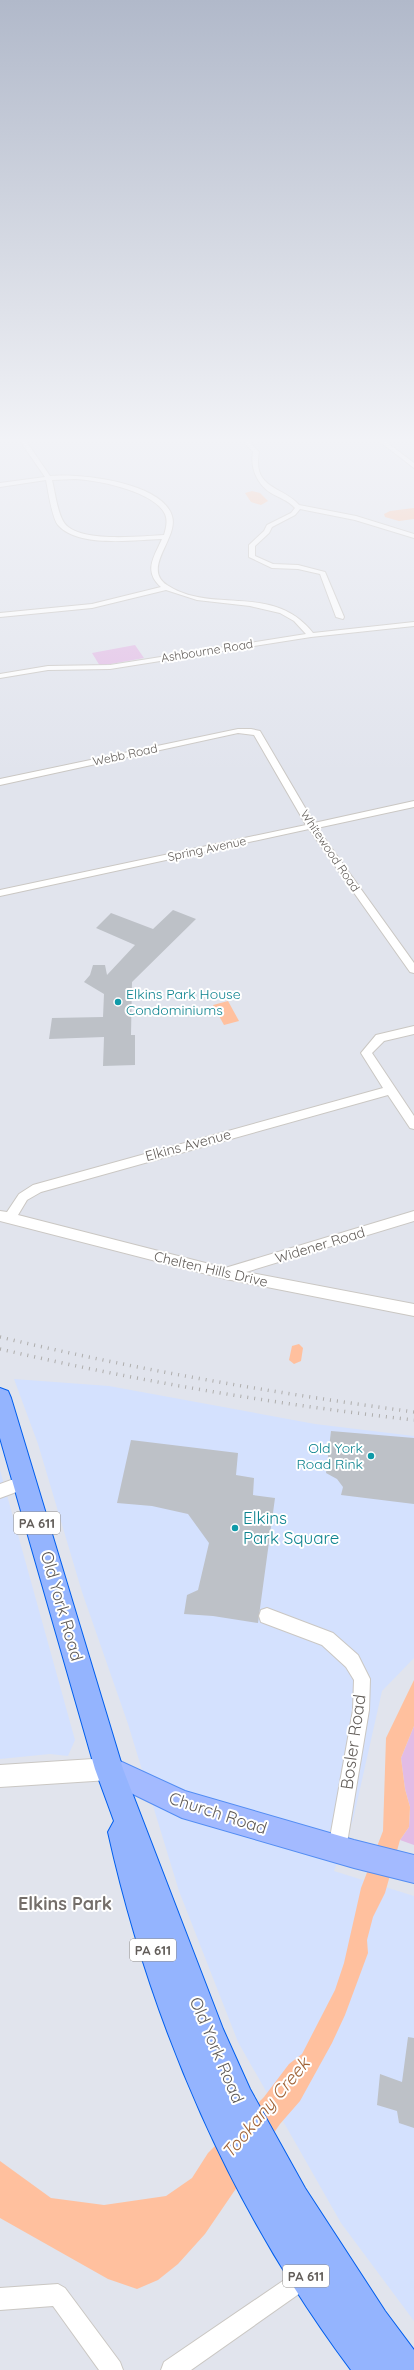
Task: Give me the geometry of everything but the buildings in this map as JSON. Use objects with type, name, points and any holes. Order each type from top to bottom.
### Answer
[{"type":"highway","name":"Old York Road","points":[[0,1398],[109,1769],[131,1875],[163,1985],[198,2070],[231,2112],[257,2162],[306,2277],[372,2370]]},
{"type":"highway","name":"Old York Road","points":[[257,2162],[327,2255],[372,2324],[407,2370]]},
{"type":"main road","name":"Church Road","points":[[109,1769],[182,1804],[345,1852],[411,1868]]},
{"type":"street","points":[[160,552],[155,570],[158,580],[166,588],[198,597],[279,611],[297,619],[311,635]]},
{"type":"street","points":[[251,552],[251,554],[256,560],[272,566],[298,567],[323,573],[340,617]]},
{"type":"street","points":[[0,615],[96,605],[166,588]]},
{"type":"street","name":"Ashbourne Road","points":[[0,676],[48,668],[110,668],[311,635],[414,624]]},
{"type":"street","name":"Webb Road","points":[[0,782],[238,731],[251,731]]},
{"type":"street","name":"Whitewood Road","points":[[251,731],[260,737],[311,826],[414,970]]},
{"type":"street","name":"Spring Avenue","points":[[0,893],[414,804]]},
{"type":"street","points":[[414,1030],[380,1038],[366,1053],[414,1126]]},
{"type":"street","name":"Elkins Avenue","points":[[5,1217],[23,1197],[37,1188],[390,1090]]},
{"type":"street","name":"Widener Road","points":[[226,1274],[414,1216]]},
{"type":"street","name":"Chelten Hills Drive","points":[[5,1217],[226,1274],[414,1310]]},
{"type":"street","points":[[0,1491],[25,1482]]},
{"type":"street","name":"Bosler Road","points":[[267,1616],[327,1639],[352,1661],[362,1679],[361,1710],[345,1852]]},
{"type":"street","name":"Church Road","points":[[0,1776],[109,1769]]},
{"type":"street","points":[[172,2370],[306,2277]]},
{"type":"street","points":[[0,2299],[58,2295],[112,2370]]},
{"type":"shaded area","points":[[135,645],[144,658],[100,666],[92,653]]},
{"type":"shaded area","points":[[14,1379],[109,1386],[315,1424],[414,1436],[414,1658],[382,1691],[353,1820],[334,1871],[414,1896],[414,2321],[341,2223],[238,2042],[179,1891],[128,1724],[82,1592],[38,1444]]},
{"type":"shaded area","points":[[0,1470],[75,1740],[68,1756],[50,1754],[0,1759]]},
{"type":"shaded area","points":[[414,1726],[414,1845],[400,1840],[409,1827],[410,1807],[405,1789],[401,1758]]},
{"type":"water","points":[[228,1001],[239,1021],[224,1025],[213,1005]]},
{"type":"water","points":[[299,1344],[303,1348],[301,1361],[294,1364],[289,1360],[292,1346]]},
{"type":"water","name":"Tookany Creek","points":[[414,1680],[414,1726],[401,1758],[405,1789],[410,1807],[409,1827],[400,1840],[385,1893],[373,1917],[367,1940],[368,1953],[345,2015],[332,2043],[300,2101],[280,2124],[205,2234],[178,2264],[158,2280],[137,2289],[108,2279],[0,2218],[0,2161],[51,2198],[104,2205],[166,2196],[192,2178],[208,2153],[264,2097],[289,2064],[302,2054],[335,1990],[344,1963],[361,1888],[383,1831],[386,1738]]},
{"type":"railway","points":[[0,1337],[103,1360],[206,1380],[414,1412]]},
{"type":"railway","points":[[0,1349],[51,1361],[154,1381],[258,1399],[414,1420]]},
{"type":"place","name":"Elkins Park House Condominiums","points":[[118,1002]]},
{"type":"place","name":"Old York Road Rink","points":[[371,1456]]},
{"type":"place","name":"Elkins Park Square","points":[[235,1528]]},
{"type":"district","name":"Elkins Park","points":[[65,1904]]}]
